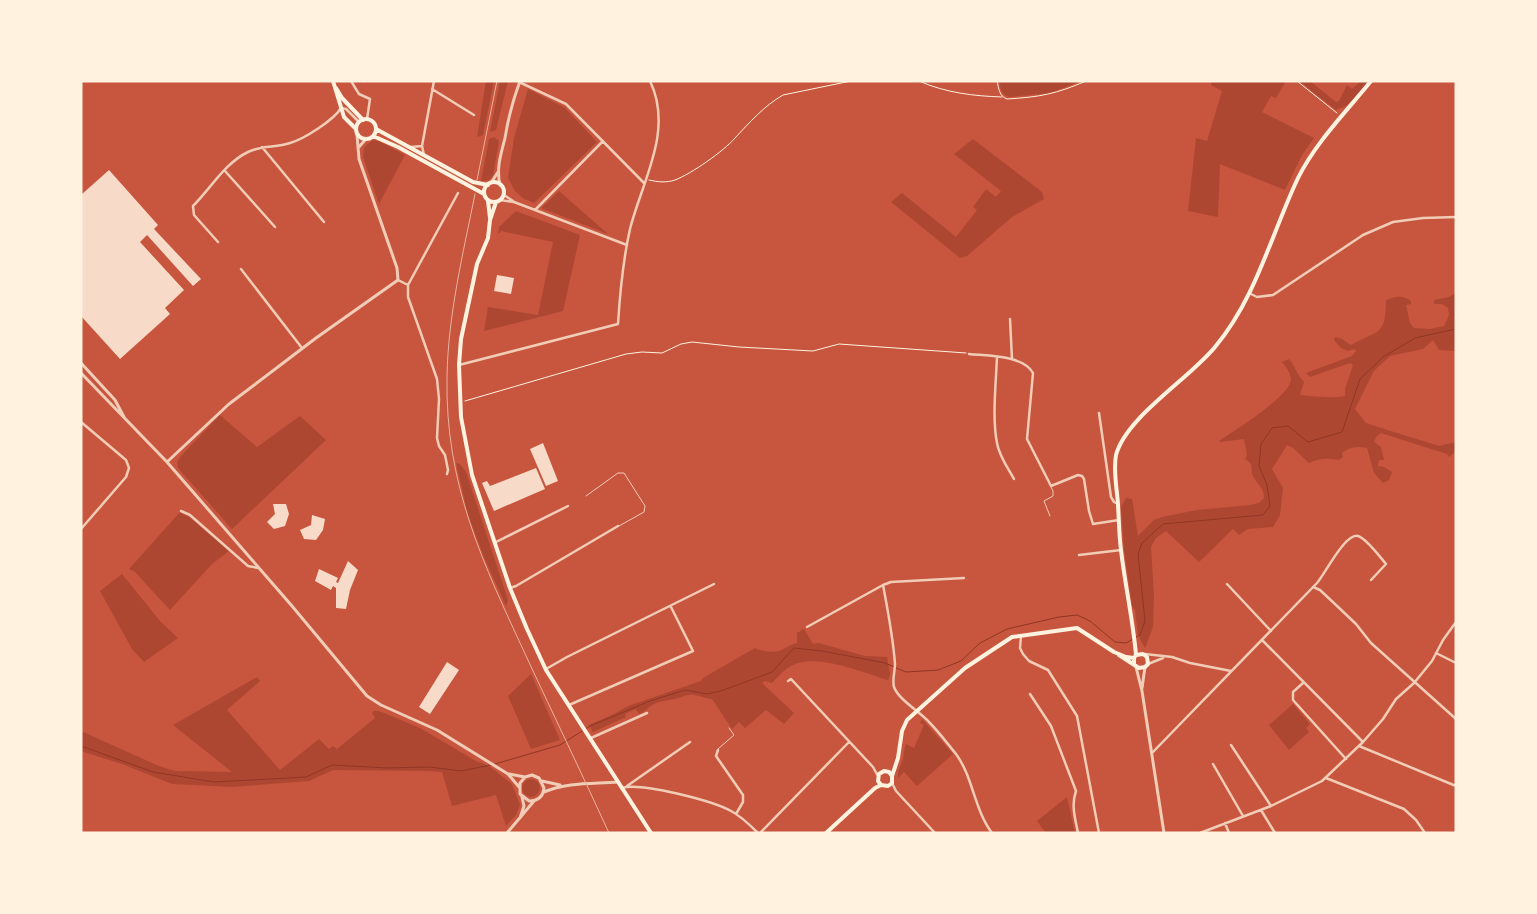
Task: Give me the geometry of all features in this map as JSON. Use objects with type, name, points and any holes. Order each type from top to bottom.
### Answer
[{"type":"main road","points":[[333,81],[344,117],[356,129],[358,135],[366,139],[373,136],[376,129]]},
{"type":"main road","points":[[1135,666],[1137,647],[1121,550],[1115,471],[1116,456],[1122,441],[1134,425],[1214,348],[1249,293],[1264,262],[1298,178],[1310,157],[1371,81]]},
{"type":"main road","points":[[335,86],[342,98],[363,120],[372,121],[376,129],[472,182],[500,184],[504,195],[498,201],[490,220]]},
{"type":"main road","points":[[356,129],[363,120]]},
{"type":"main road","points":[[373,136],[398,147],[484,194],[488,201],[490,220],[488,238],[477,264],[461,339],[459,365],[462,430],[472,475],[510,588],[546,670],[650,833]]},
{"type":"main road","points":[[484,194],[489,184]]},
{"type":"main road","points":[[488,201],[498,201]]},
{"type":"main road","points":[[826,833],[895,767],[904,725],[917,710],[975,660],[1010,638],[1077,628],[1125,661],[1142,668],[1147,666],[1147,657],[1137,647]]},
{"type":"main road","points":[[1114,652],[1126,657],[1144,654]]},
{"type":"main road","points":[[879,781],[890,784],[888,773]]},
{"type":"street","points":[[218,242],[194,215],[193,206],[224,171],[248,152],[262,147],[290,143],[302,138],[337,114],[341,108],[346,109],[363,120],[370,100],[359,94],[351,81]]},
{"type":"street","points":[[425,156],[422,146],[434,81]]},
{"type":"street","points":[[459,365],[618,324],[621,281],[627,245],[655,152],[659,132],[656,99],[650,81]]},
{"type":"street","points":[[500,184],[498,171],[508,118],[519,82],[566,104],[645,181]]},
{"type":"street","points":[[432,89],[474,115]]},
{"type":"street","points":[[358,135],[359,159],[398,268],[398,280]]},
{"type":"street","points":[[358,149],[366,139]]},
{"type":"street","points":[[534,210],[603,141]]},
{"type":"street","points":[[410,148],[422,146]]},
{"type":"street","points":[[262,147],[324,222]]},
{"type":"street","points":[[224,171],[275,227]]},
{"type":"street","points":[[489,184],[498,171]]},
{"type":"street","points":[[447,474],[447,462],[437,438],[439,399],[437,379],[408,298],[408,285],[458,193]]},
{"type":"street","points":[[504,195],[514,202],[627,245]]},
{"type":"street","points":[[498,201],[514,202]]},
{"type":"street","points":[[1249,293],[1257,297],[1273,295],[1363,235],[1392,222],[1423,218],[1446,219],[1456,217]]},
{"type":"street","points":[[241,269],[302,348]]},
{"type":"street","points":[[398,280],[408,285]]},
{"type":"street","points":[[166,462],[223,409],[302,348],[398,280]]},
{"type":"street","points":[[1010,319],[1012,359]]},
{"type":"street","points":[[969,354],[1012,359],[1031,370],[1027,439],[1051,486],[1078,475],[1082,476],[1093,524],[1119,520]]},
{"type":"street","points":[[997,357],[995,408],[997,444],[1005,464],[1014,479]]},
{"type":"street","points":[[81,363],[115,400],[125,420]]},
{"type":"street","points":[[81,373],[166,462],[260,569],[367,696],[386,708],[437,730],[508,774],[525,777],[536,776],[542,781],[563,785]]},
{"type":"street","points":[[1099,413],[1111,497],[1118,504]]},
{"type":"street","points":[[81,422],[126,460],[129,468],[126,477],[81,530]]},
{"type":"street","points":[[494,543],[568,506]]},
{"type":"street","points":[[182,511],[190,515],[248,566],[260,569]]},
{"type":"street","points":[[510,588],[618,526]]},
{"type":"street","points":[[1152,753],[1313,587],[1322,577],[1338,551],[1352,537],[1357,536],[1364,539],[1386,564],[1371,580]]},
{"type":"street","points":[[1079,555],[1121,550]]},
{"type":"street","points":[[807,627],[891,582],[964,578]]},
{"type":"street","points":[[546,670],[567,657],[714,584]]},
{"type":"street","points":[[1227,584],[1271,631]]},
{"type":"street","points":[[883,585],[895,665],[894,684],[896,691],[928,721],[964,766],[980,812],[986,826],[992,833]]},
{"type":"street","points":[[1313,587],[1320,590],[1344,612],[1371,643],[1456,719]]},
{"type":"street","points":[[568,705],[693,651],[671,606]]},
{"type":"street","points":[[1200,833],[1271,806],[1316,785],[1326,778],[1363,742],[1383,719],[1396,699],[1414,683],[1456,622]]},
{"type":"street","points":[[1021,636],[1020,648],[1022,654],[1033,663],[1048,670],[1076,716],[1099,833]]},
{"type":"street","points":[[1262,640],[1363,742]]},
{"type":"street","points":[[1436,653],[1456,663]]},
{"type":"street","points":[[1144,654],[1172,657],[1190,663],[1231,671]]},
{"type":"street","points":[[1142,691],[1147,666],[1166,657]]},
{"type":"street","points":[[1135,666],[1142,691],[1164,833]]},
{"type":"street","points":[[788,681],[791,679],[872,767],[879,781]]},
{"type":"street","points":[[1303,682],[1293,692],[1293,700],[1346,759]]},
{"type":"street","points":[[1030,694],[1051,726],[1076,791],[1073,800],[1073,811],[1078,833]]},
{"type":"street","points":[[589,738],[647,713]]},
{"type":"street","points":[[622,788],[690,742]]},
{"type":"street","points":[[627,786],[651,789],[720,805],[736,814],[759,833],[849,742]]},
{"type":"street","points":[[1231,745],[1271,806]]},
{"type":"street","points":[[1359,746],[1456,786]]},
{"type":"street","points":[[718,750],[716,756],[743,795],[743,802],[736,814]]},
{"type":"street","points":[[1213,764],[1243,816]]},
{"type":"street","points":[[872,767],[888,773]]},
{"type":"street","points":[[508,774],[518,787],[522,797],[524,806],[520,818]]},
{"type":"street","points":[[518,787],[525,777]]},
{"type":"street","points":[[1326,778],[1404,809],[1416,820],[1425,833]]},
{"type":"street","points":[[542,781],[544,792]]},
{"type":"street","points":[[507,833],[534,801],[552,787],[618,782]]},
{"type":"street","points":[[890,784],[935,833]]},
{"type":"street","points":[[522,797],[529,801],[534,801]]},
{"type":"street","points":[[1261,810],[1275,833]]},
{"type":"street","points":[[1225,823],[1229,833]]},
{"type":"lane","points":[[586,496],[618,473],[624,473],[645,506],[644,512],[618,526]]},
{"type":"lane","points":[[1050,516],[1044,501],[1053,496],[1051,486]]},
{"type":"lane","points":[[718,750],[734,735],[729,728]]},
{"type":"path","points":[[645,181],[661,182],[675,180],[696,168],[734,140],[749,122],[775,100],[784,95],[851,81]]},
{"type":"path","points":[[919,81],[961,94],[1007,98],[1062,92],[1086,81]]},
{"type":"path","points":[[997,81],[999,93],[1003,97]]},
{"type":"path","points":[[1297,81],[1342,116]]},
{"type":"path","points":[[460,401],[626,354],[642,352],[662,353],[682,344],[692,342],[739,348],[813,351],[839,344],[969,354]]},
{"type":"shaded area","points":[[486,81],[494,81],[483,135],[477,137]]},
{"type":"shaded area","points":[[500,81],[508,81],[496,130],[490,132]]},
{"type":"shaded area","points":[[999,81],[1081,81],[1050,93],[1009,97],[1003,93]]},
{"type":"shaded area","points":[[1212,81],[1286,81],[1276,98],[1271,96],[1262,112],[1314,138],[1302,155],[1285,190],[1220,164],[1218,217],[1188,211],[1196,138],[1207,141],[1222,91],[1211,85]]},
{"type":"shaded area","points":[[1299,81],[1310,81],[1336,102],[1339,101],[1347,85],[1352,89],[1361,81],[1369,81],[1348,105],[1336,110]]},
{"type":"shaded area","points":[[528,89],[564,107],[597,142],[534,203],[524,199],[515,191],[508,178],[514,138]]},
{"type":"shaded area","points":[[494,137],[499,141],[493,175],[489,180],[481,181],[489,139]]},
{"type":"shaded area","points":[[973,139],[1042,192],[1044,199],[1012,217],[967,256],[960,258],[891,202],[902,193],[956,237],[977,210],[973,207],[986,189],[996,197],[1001,191],[954,154]]},
{"type":"shaded area","points":[[373,140],[379,141],[405,155],[379,204],[363,157],[364,147]]},
{"type":"shaded area","points":[[559,191],[608,234],[541,208]]},
{"type":"shaded area","points":[[516,211],[580,235],[563,311],[484,331],[488,307],[538,315],[553,242],[501,231],[498,233],[499,227]]},
{"type":"shaded area","points":[[1456,293],[1456,351],[1439,350],[1433,340],[1423,349],[1390,356],[1374,371],[1355,409],[1366,423],[1439,446],[1456,442],[1456,451],[1449,457],[1447,454],[1381,433],[1374,442],[1381,447],[1384,460],[1379,460],[1378,466],[1392,472],[1389,480],[1383,483],[1374,473],[1367,448],[1357,447],[1348,449],[1342,453],[1343,457],[1339,460],[1324,459],[1309,463],[1287,445],[1272,469],[1283,488],[1280,515],[1273,527],[1248,529],[1239,535],[1233,529],[1199,562],[1166,531],[1156,538],[1151,547],[1154,596],[1153,627],[1145,648],[1138,635],[1124,550],[1121,507],[1126,498],[1132,499],[1138,536],[1154,520],[1162,517],[1197,510],[1259,503],[1264,498],[1264,494],[1253,476],[1251,465],[1245,459],[1247,455],[1244,439],[1219,441],[1260,413],[1288,387],[1291,377],[1282,362],[1289,359],[1304,382],[1300,395],[1345,396],[1345,389],[1353,365],[1350,363],[1310,377],[1306,373],[1352,356],[1356,351],[1354,349],[1348,351],[1341,348],[1334,340],[1335,337],[1351,345],[1374,334],[1382,327],[1386,312],[1386,300],[1396,297],[1402,297],[1411,301],[1411,304],[1406,305],[1410,323],[1414,328],[1430,329],[1444,326],[1449,315],[1448,308],[1442,304],[1434,304],[1434,300],[1449,297]]},
{"type":"shaded area","points":[[220,415],[257,447],[300,416],[326,440],[232,529],[178,468],[177,462]]},
{"type":"shaded area","points":[[456,463],[460,464],[466,472],[508,600],[506,606],[468,515]]},
{"type":"shaded area","points":[[180,512],[189,517],[229,551],[212,564],[170,610],[135,572],[129,569]]},
{"type":"shaded area","points":[[122,574],[160,621],[178,638],[144,662],[132,649],[100,591]]},
{"type":"shaded area","points":[[804,629],[813,644],[819,643],[865,656],[887,657],[890,674],[888,680],[827,662],[803,662],[787,668],[772,683],[765,681],[762,683],[794,713],[784,724],[766,710],[745,728],[739,722],[732,729],[712,699],[686,695],[658,702],[639,714],[636,709],[625,714],[626,717],[593,732],[589,725],[628,706],[701,681],[703,678],[755,648],[776,652],[797,643],[797,633]]},
{"type":"shaded area","points":[[531,674],[560,740],[531,749],[508,696]]},
{"type":"shaded area","points":[[257,677],[260,681],[227,710],[280,770],[319,739],[329,749],[333,746],[337,749],[375,718],[372,713],[374,711],[379,711],[420,728],[476,761],[489,766],[512,784],[520,805],[516,815],[506,826],[496,795],[452,806],[442,772],[333,770],[309,781],[232,787],[172,784],[122,764],[81,751],[83,732],[159,766],[175,771],[232,772],[173,725]]},
{"type":"shaded area","points":[[1293,704],[1310,724],[1306,728],[1309,732],[1289,750],[1269,725]]},
{"type":"shaded area","points":[[922,719],[953,754],[917,786],[904,772],[898,778],[898,772],[906,744],[914,748],[924,725],[920,723]]},
{"type":"shaded area","points":[[531,779],[537,782],[540,788],[537,794],[531,797],[525,794],[522,788],[525,782]]},
{"type":"shaded area","points":[[1067,797],[1075,833],[1046,833],[1037,821]]},
{"type":"building","points":[[109,170],[158,225],[154,229],[201,279],[193,286],[147,235],[140,242],[184,290],[165,308],[170,314],[120,359],[81,316],[81,195]]},
{"type":"building","points":[[497,275],[514,278],[511,294],[494,291]]},
{"type":"building","points":[[543,443],[558,481],[546,486],[530,449]]},
{"type":"building","points":[[536,468],[545,489],[494,511],[482,483],[487,481],[490,486]]},
{"type":"building","points":[[273,504],[286,504],[289,514],[285,526],[274,529],[267,522],[275,514]]},
{"type":"building","points":[[312,515],[325,519],[323,530],[316,540],[304,539],[300,530],[311,525]]},
{"type":"building","points":[[348,561],[358,570],[350,590],[346,609],[336,608],[336,588],[333,586],[331,590],[315,581],[319,569],[338,578],[336,582],[338,583]]},
{"type":"building","points":[[447,662],[459,670],[430,714],[419,707]]},
{"type":"waterway","points":[[1136,637],[1140,635],[1145,621],[1138,554],[1142,543],[1163,524],[1263,515],[1270,506],[1267,485],[1259,466],[1261,444],[1272,428],[1288,426],[1308,442],[1342,432],[1360,379],[1383,357],[1415,338],[1456,329]]},
{"type":"waterway","points":[[495,764],[560,745],[590,726],[650,701],[685,690],[707,694],[721,691],[772,672],[794,648],[822,651],[885,663],[906,672],[938,670],[961,661],[980,643],[1007,629],[1059,617],[1077,615],[1090,621],[1115,642],[1126,643],[1133,639]]},
{"type":"waterway","points":[[81,746],[153,772],[214,782],[306,777],[332,765],[387,768],[429,767],[461,771],[491,765]]},
{"type":"railway","points":[[477,180],[497,81]]},
{"type":"railway","points":[[475,194],[450,331],[447,377],[448,416],[452,453],[460,488],[482,556],[527,658],[609,833]]}]
